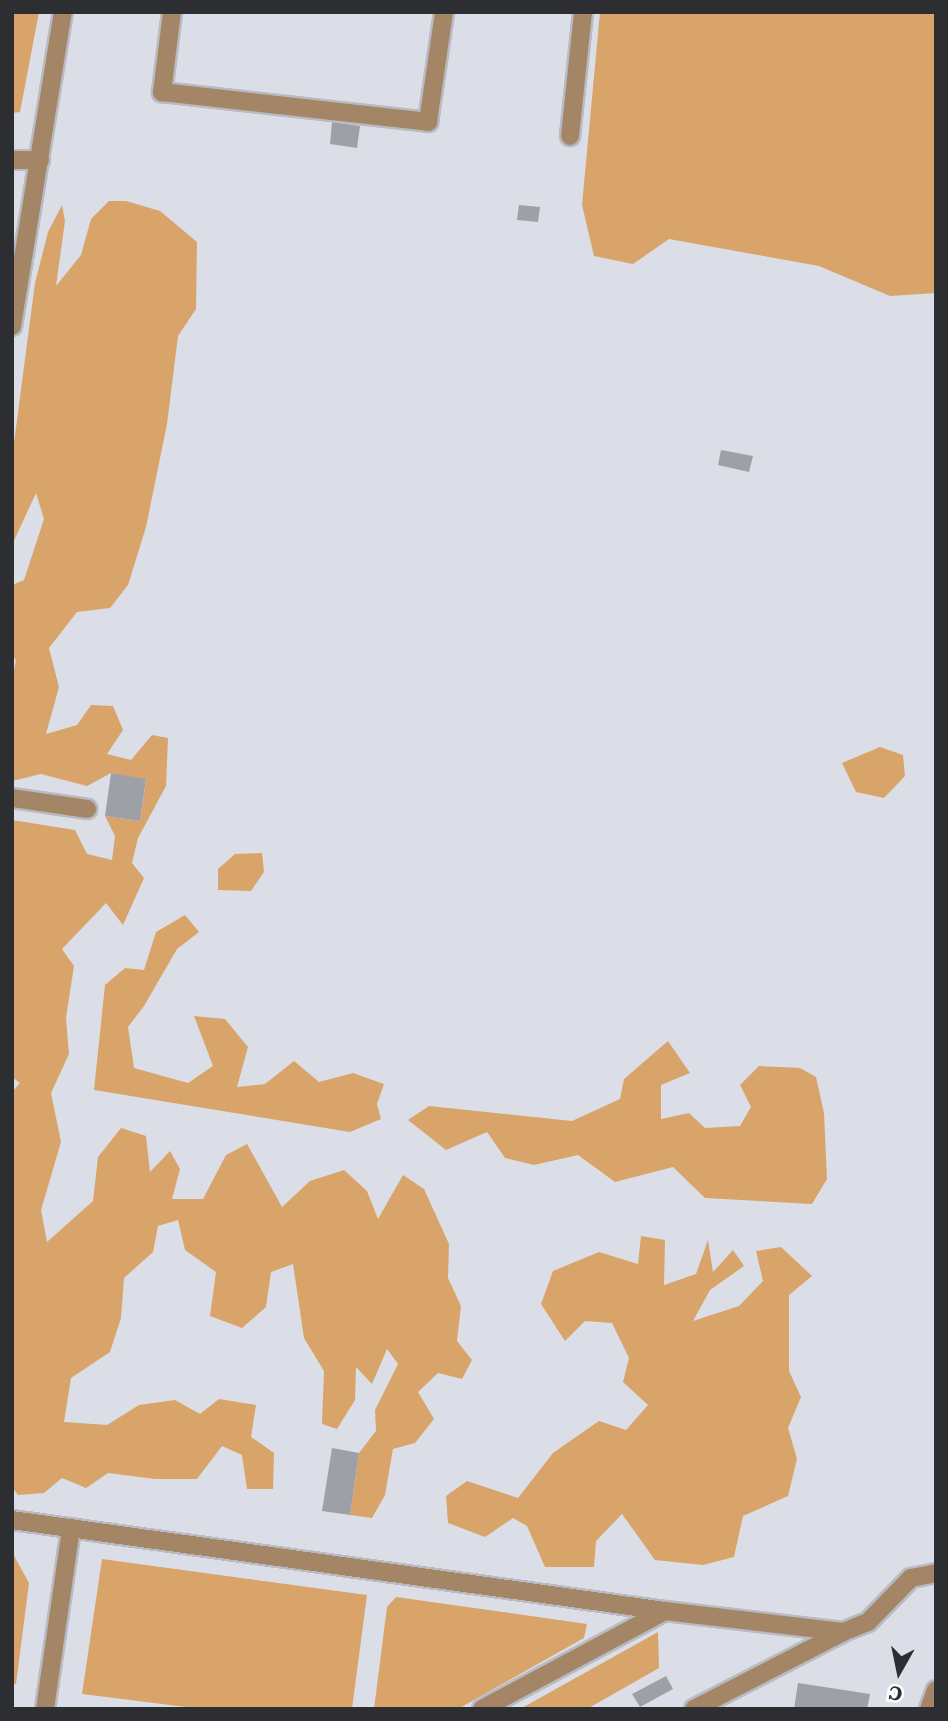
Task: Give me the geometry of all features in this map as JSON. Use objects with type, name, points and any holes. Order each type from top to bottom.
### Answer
[{"type":"lane","points":[[12,326],[63,12]]},
{"type":"lane","points":[[172,12],[162,92],[428,122],[444,12]]},
{"type":"lane","points":[[570,135],[583,12]]},
{"type":"lane","points":[[12,160],[40,160]]},
{"type":"lane","points":[[12,798],[87,809]]},
{"type":"lane","points":[[12,1520],[665,1611],[843,1632]]},
{"type":"lane","points":[[45,1709],[71,1528]]},
{"type":"lane","points":[[694,1709],[843,1632],[868,1622],[911,1578],[936,1573]]},
{"type":"lane","points":[[482,1709],[665,1611]]},
{"type":"lane","points":[[929,1709],[936,1690]]},
{"type":"shaded area","points":[[12,12],[39,12],[20,112],[12,113]]},
{"type":"shaded area","points":[[600,12],[936,12],[936,293],[890,296],[819,266],[669,239],[633,264],[594,256],[582,205]]},
{"type":"shaded area","points":[[109,201],[126,201],[160,211],[197,242],[196,309],[178,336],[167,424],[146,527],[128,585],[110,608],[77,612],[49,648],[59,687],[46,734],[77,725],[91,705],[113,706],[123,730],[107,754],[131,760],[152,735],[168,738],[166,786],[138,838],[132,863],[144,878],[123,925],[106,903],[62,949],[74,966],[66,1018],[69,1054],[51,1093],[61,1142],[41,1210],[47,1242],[93,1201],[98,1157],[121,1128],[146,1136],[150,1172],[170,1151],[180,1169],[172,1199],[203,1199],[226,1155],[247,1144],[282,1207],[310,1181],[344,1170],[367,1191],[378,1219],[403,1175],[424,1189],[449,1244],[448,1278],[461,1306],[457,1341],[472,1360],[462,1379],[438,1373],[418,1392],[434,1419],[415,1443],[393,1449],[385,1495],[372,1518],[350,1515],[359,1453],[376,1431],[375,1410],[398,1364],[387,1349],[372,1384],[356,1367],[355,1400],[337,1429],[322,1424],[324,1371],[304,1338],[293,1264],[271,1272],[266,1307],[242,1328],[210,1316],[216,1272],[185,1250],[178,1220],[158,1226],[153,1252],[124,1278],[121,1318],[110,1352],[71,1378],[64,1422],[107,1425],[139,1405],[175,1400],[200,1414],[219,1399],[256,1405],[251,1437],[274,1453],[273,1489],[247,1489],[242,1455],[222,1446],[197,1479],[155,1479],[108,1473],[86,1488],[62,1478],[44,1493],[18,1495],[12,1487],[12,1092],[20,1083],[12,1077],[12,820],[75,830],[87,854],[112,860],[115,836],[105,816],[140,821],[146,780],[111,773],[87,786],[41,774],[12,781],[12,680],[16,660],[12,656],[12,585],[24,580],[44,519],[36,493],[12,545],[12,458],[35,283],[48,232],[62,205],[65,221],[56,286],[81,255],[91,219]]},
{"type":"shaded area","points":[[880,747],[903,755],[905,776],[884,798],[856,792],[842,763]]},
{"type":"shaded area","points":[[262,853],[264,872],[251,891],[218,890],[218,869],[235,854]]},
{"type":"shaded area","points":[[185,915],[199,932],[177,949],[144,1006],[128,1027],[134,1068],[188,1083],[213,1066],[194,1016],[225,1019],[248,1047],[237,1087],[265,1084],[294,1061],[319,1082],[353,1073],[384,1084],[377,1104],[381,1119],[350,1132],[94,1090],[105,985],[125,968],[144,970],[156,932]]},
{"type":"shaded area","points":[[668,1041],[690,1073],[661,1085],[661,1119],[689,1113],[705,1128],[740,1126],[751,1107],[740,1085],[759,1066],[800,1068],[816,1077],[824,1113],[827,1179],[812,1204],[705,1198],[673,1167],[615,1182],[578,1155],[534,1165],[505,1158],[487,1132],[446,1150],[408,1120],[429,1106],[572,1121],[620,1099],[624,1079]]},
{"type":"shaded area","points":[[641,1236],[665,1240],[664,1285],[696,1274],[708,1240],[713,1272],[733,1250],[744,1266],[710,1290],[693,1321],[739,1306],[763,1281],[756,1251],[781,1247],[812,1276],[789,1295],[789,1371],[801,1397],[788,1428],[797,1459],[788,1496],[743,1516],[734,1557],[703,1565],[655,1560],[622,1514],[596,1541],[594,1567],[545,1567],[527,1526],[513,1518],[485,1537],[448,1523],[446,1496],[467,1481],[518,1498],[553,1453],[599,1421],[626,1430],[648,1405],[623,1382],[629,1358],[612,1323],[585,1321],[565,1341],[541,1304],[553,1271],[599,1252],[638,1264]]},
{"type":"shaded area","points":[[12,1552],[29,1583],[16,1684],[12,1683]]},
{"type":"shaded area","points":[[102,1559],[367,1595],[352,1709],[202,1709],[82,1694]]},
{"type":"shaded area","points":[[396,1597],[587,1624],[584,1638],[458,1709],[374,1709],[387,1607]]},
{"type":"shaded area","points":[[658,1632],[659,1668],[587,1709],[520,1709]]},
{"type":"building","points":[[332,122],[360,126],[357,148],[330,144]]},
{"type":"building","points":[[519,205],[540,207],[538,222],[517,220]]},
{"type":"building","points":[[721,450],[753,456],[749,472],[718,465]]},
{"type":"building","points":[[111,773],[146,779],[140,821],[105,816]]},
{"type":"building","points":[[332,1448],[359,1453],[350,1515],[322,1511]]},
{"type":"building","points":[[666,1676],[673,1689],[640,1707],[632,1694]]},
{"type":"building","points":[[798,1683],[870,1694],[867,1709],[794,1709]]}]
